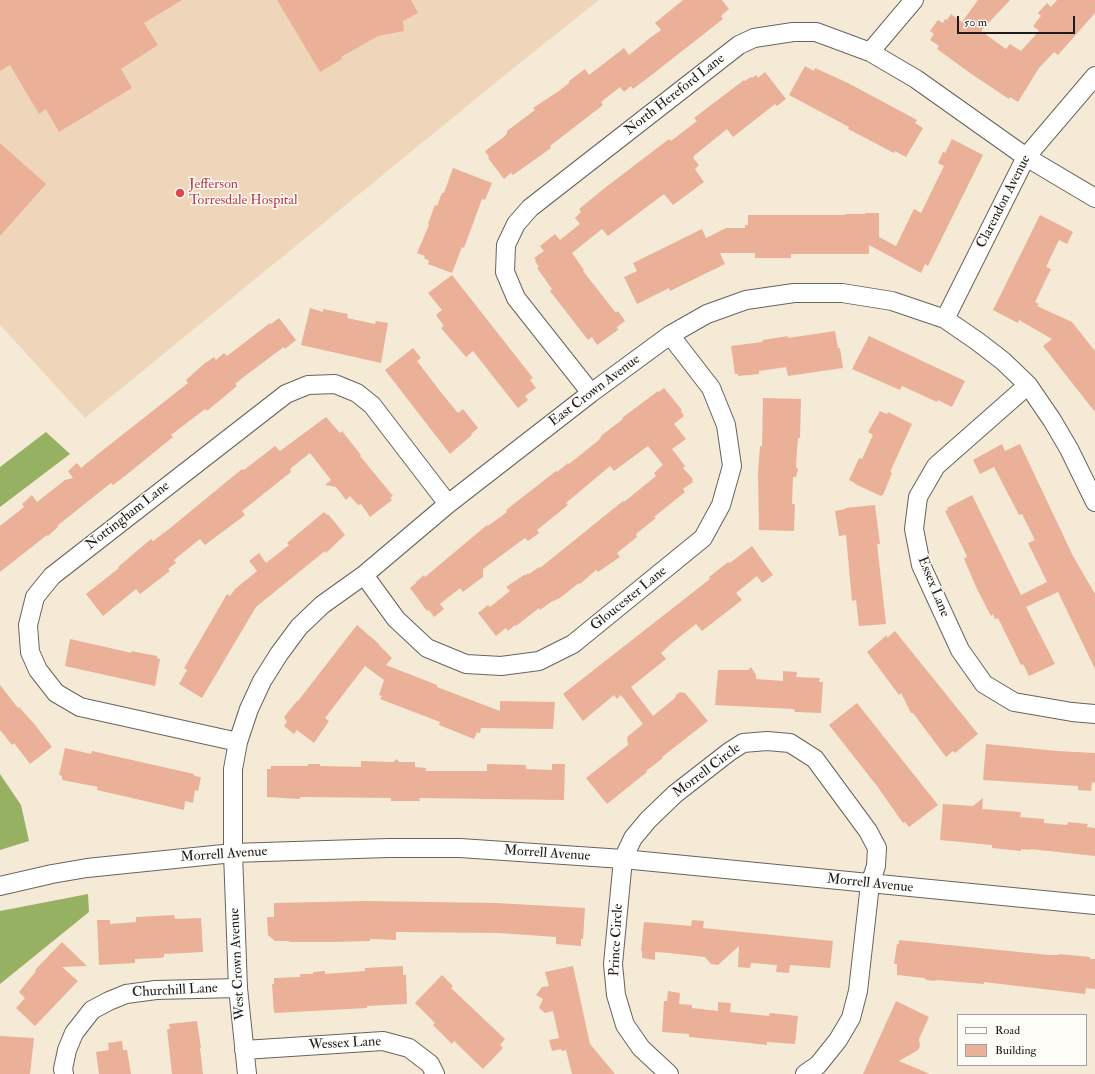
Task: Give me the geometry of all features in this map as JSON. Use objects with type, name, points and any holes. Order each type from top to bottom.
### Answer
[{"type":"street","points":[[870,52],[914,0]]},
{"type":"street","name":"North Hereford Lane","points":[[591,393],[516,298],[506,272],[506,245],[516,224],[530,208],[739,45],[754,38],[793,32],[816,32],[870,52],[916,78],[1026,157],[1095,198]]},
{"type":"street","name":"Clarendon Avenue","points":[[945,320],[1026,157],[1095,76]]},
{"type":"street","name":"East Crown Avenue","points":[[233,853],[233,769],[238,742],[249,709],[262,681],[279,654],[299,627],[322,605],[364,575],[448,504],[591,393],[670,335],[707,314],[746,300],[794,292],[842,293],[892,301],[945,320],[977,341],[1003,361],[1028,385],[1052,420],[1069,449],[1095,502]]},
{"type":"street","name":"Gloucester Lane","points":[[364,575],[396,619],[427,648],[466,664],[500,666],[540,661],[574,644],[703,538],[721,505],[732,466],[726,425],[711,388],[670,335]]},
{"type":"street","name":"Nottingham Lane","points":[[238,742],[80,707],[56,693],[38,670],[30,652],[28,625],[35,596],[52,576],[286,394],[308,385],[335,384],[357,393],[372,405],[448,504]]},
{"type":"street","name":"Essex Lane","points":[[1028,385],[936,466],[918,497],[914,529],[921,565],[960,650],[984,684],[1014,702],[1072,712],[1095,714]]},
{"type":"street","name":"Morrell Circle","points":[[623,859],[633,838],[648,820],[675,794],[729,752],[743,743],[767,741],[790,743],[814,759],[868,831],[877,848],[876,866],[870,884]]},
{"type":"street","name":"Morrell Avenue","points":[[0,886],[52,874],[87,868],[233,853],[388,848],[460,848],[623,859],[1095,905]]},
{"type":"street","name":"West Crown Avenue","points":[[233,853],[238,988],[247,1074]]},
{"type":"street","name":"Prince Circle","points":[[623,859],[613,964],[616,995],[625,1025],[641,1048],[669,1074]]},
{"type":"street","points":[[805,1074],[818,1065],[834,1045],[851,1018],[858,991],[870,884]]},
{"type":"street","name":"Churchill Lane","points":[[64,1074],[63,1068],[67,1050],[74,1033],[92,1010],[109,1001],[126,994],[156,990],[238,988]]},
{"type":"street","name":"Wessex Lane","points":[[244,1050],[384,1041],[409,1048],[430,1064],[435,1074]]},
{"type":"shaded area","name":"Jefferson Torresdale Hospital","points":[[0,0],[599,0],[85,418],[0,325]]},
{"type":"green space","points":[[46,432],[70,454],[0,507],[0,467]]},
{"type":"green space","points":[[0,774],[21,805],[29,841],[0,850]]},
{"type":"green space","points":[[88,894],[89,912],[0,984],[0,911]]},
{"type":"building","points":[[0,0],[182,0],[144,23],[158,45],[121,69],[132,88],[59,132],[46,109],[39,114],[10,65],[0,71]]},
{"type":"building","points":[[277,0],[411,0],[418,13],[403,21],[404,31],[378,36],[341,57],[342,59],[320,72]]},
{"type":"building","points":[[683,0],[722,0],[729,9],[721,16],[723,19],[649,77],[633,89],[631,86],[624,92],[620,87],[601,102],[603,105],[550,146],[551,148],[513,175],[511,173],[504,179],[488,158],[489,157],[485,151],[505,136],[507,131],[535,110],[533,108],[559,91],[585,69],[589,75],[624,48],[629,55],[661,30],[655,23]]},
{"type":"building","points":[[978,0],[1010,0],[981,31],[1006,49],[1010,44],[1021,51],[1039,31],[1033,26],[1041,16],[1038,13],[1047,3],[1051,7],[1057,0],[1095,0],[1095,13],[1058,55],[1054,52],[1039,68],[1018,102],[1010,97],[1009,99],[970,73],[937,49],[939,46],[930,40],[934,34],[930,31],[938,20],[943,23],[951,14],[962,22]]},
{"type":"building","points":[[805,66],[814,71],[815,68],[848,83],[917,120],[915,123],[923,128],[906,157],[895,151],[894,153],[848,129],[849,127],[789,95]]},
{"type":"building","points":[[765,72],[786,99],[777,106],[775,104],[733,137],[727,129],[695,155],[693,158],[699,165],[695,169],[704,182],[673,205],[664,194],[608,236],[602,229],[572,253],[584,270],[583,271],[616,313],[618,311],[625,321],[617,327],[618,330],[597,345],[592,337],[588,340],[550,291],[552,289],[537,268],[539,267],[534,258],[544,251],[540,246],[555,234],[560,240],[580,224],[575,218],[581,212],[579,209],[669,139],[671,141],[697,121],[694,118],[744,80],[745,81],[756,75],[758,78]]},
{"type":"building","points":[[952,139],[983,155],[928,266],[925,264],[921,273],[869,245],[869,254],[791,254],[791,258],[755,258],[755,253],[720,253],[725,264],[670,291],[669,288],[637,304],[624,277],[637,271],[633,263],[702,229],[706,238],[726,228],[745,228],[745,225],[748,225],[748,215],[846,215],[845,214],[879,213],[879,237],[896,246],[914,209],[921,213],[944,166],[938,163],[943,152],[945,153]]},
{"type":"building","points":[[0,143],[46,184],[0,236]]},
{"type":"building","points":[[453,168],[492,183],[485,200],[482,199],[464,248],[462,247],[452,273],[428,264],[429,261],[424,258],[425,256],[417,253],[429,225],[428,224],[435,205],[437,206],[442,193],[444,193]]},
{"type":"building","points":[[1040,215],[1073,232],[1067,244],[1059,240],[1046,267],[1051,269],[1035,302],[1039,304],[1037,306],[1072,322],[1095,351],[1095,412],[1043,346],[1052,339],[1019,320],[1018,323],[993,310]]},
{"type":"building","points":[[452,275],[533,378],[530,380],[536,388],[525,396],[528,400],[518,408],[473,351],[466,357],[441,328],[444,326],[436,315],[442,310],[428,293]]},
{"type":"building","points":[[310,308],[323,312],[323,309],[348,314],[347,318],[375,324],[376,321],[388,323],[381,363],[301,345]]},
{"type":"building","points":[[279,318],[296,340],[285,349],[284,347],[245,376],[235,384],[237,386],[207,411],[205,409],[171,435],[173,437],[125,476],[113,485],[111,483],[57,526],[58,527],[48,536],[47,535],[0,572],[0,526],[24,507],[22,504],[32,495],[37,502],[65,480],[73,478],[68,471],[77,463],[81,468],[188,383],[186,380],[206,362],[214,357],[216,360],[224,353],[227,356],[270,323],[271,324]]},
{"type":"building","points":[[835,331],[838,348],[840,348],[843,368],[788,376],[786,367],[759,371],[759,374],[738,376],[738,374],[735,374],[731,346],[762,342],[763,340],[788,336],[788,338]]},
{"type":"building","points":[[869,336],[965,381],[952,407],[902,386],[900,390],[852,369]]},
{"type":"building","points":[[413,348],[421,358],[417,361],[443,395],[458,413],[463,409],[478,428],[450,454],[385,370]]},
{"type":"building","points":[[664,388],[682,410],[681,411],[684,416],[674,424],[686,439],[672,449],[685,466],[683,468],[693,479],[693,482],[683,489],[685,492],[636,534],[637,537],[617,553],[620,557],[598,572],[596,570],[580,584],[579,583],[560,598],[551,602],[540,610],[539,608],[516,626],[515,625],[508,631],[506,628],[496,636],[478,613],[488,605],[490,607],[510,591],[506,587],[524,575],[529,574],[539,567],[540,568],[656,476],[654,473],[663,465],[648,446],[614,471],[610,466],[566,503],[568,505],[537,530],[539,533],[528,541],[525,538],[483,569],[483,577],[463,592],[460,588],[440,604],[444,609],[434,617],[429,610],[427,611],[410,588],[416,582],[424,575],[425,577],[487,525],[488,526],[507,512],[506,510],[556,471],[557,472],[568,463],[569,464],[599,440],[602,435],[623,419],[622,418]]},
{"type":"building","points":[[763,398],[801,399],[800,438],[798,438],[796,467],[798,469],[796,477],[793,477],[792,504],[795,504],[794,531],[759,530],[758,472],[760,446],[762,446]]},
{"type":"building","points":[[880,411],[887,414],[888,412],[912,424],[890,472],[892,473],[883,495],[881,496],[849,480],[859,458],[862,459],[873,435],[868,432]]},
{"type":"building","points":[[326,417],[340,433],[342,431],[361,455],[360,456],[393,496],[390,498],[392,500],[370,517],[361,504],[358,505],[350,496],[346,500],[336,487],[325,485],[331,480],[310,453],[290,469],[291,472],[242,511],[245,515],[205,545],[200,539],[174,560],[176,563],[168,569],[170,571],[140,594],[136,589],[103,616],[86,594],[119,568],[118,567],[151,539],[153,541],[169,529],[242,469],[244,470],[275,446],[280,451]]},
{"type":"building","points":[[1002,444],[1005,451],[1020,444],[1073,556],[1095,594],[1095,669],[1058,592],[1026,607],[1055,664],[1029,676],[1023,664],[1021,665],[998,618],[995,619],[993,614],[991,616],[964,559],[967,556],[945,511],[948,510],[947,508],[972,495],[1021,595],[1047,582],[1028,543],[1035,540],[1022,514],[1019,515],[994,467],[980,474],[973,460]]},
{"type":"building","points":[[875,505],[880,544],[877,544],[886,624],[859,626],[856,600],[852,601],[846,535],[839,536],[835,511],[845,508]]},
{"type":"building","points":[[324,512],[327,515],[328,514],[345,535],[326,553],[325,551],[256,607],[202,698],[179,684],[187,670],[184,668],[227,594],[230,596],[235,589],[257,571],[249,561],[259,553],[266,563],[289,545],[287,543]]},
{"type":"building","points":[[752,546],[773,575],[762,583],[757,576],[736,593],[742,600],[702,631],[696,624],[661,653],[666,659],[631,687],[653,716],[680,692],[685,693],[708,721],[662,757],[663,758],[646,771],[647,772],[607,804],[586,778],[628,745],[627,737],[643,724],[621,695],[617,699],[614,695],[583,721],[563,694],[710,579],[709,577],[728,562],[730,563]]},
{"type":"building","points":[[357,625],[379,644],[392,658],[386,665],[437,685],[437,687],[500,711],[500,701],[555,702],[553,729],[481,728],[480,733],[477,732],[474,739],[439,725],[440,722],[380,699],[382,696],[379,695],[384,680],[365,666],[325,718],[329,721],[314,743],[297,730],[294,734],[284,726],[287,722],[284,717]]},
{"type":"building","points":[[895,631],[978,734],[955,753],[953,751],[946,757],[913,713],[911,713],[901,693],[899,695],[867,652],[887,635],[887,638]]},
{"type":"building","points":[[70,639],[132,653],[131,651],[157,656],[157,658],[160,659],[155,686],[65,666]]},
{"type":"building","points":[[751,667],[756,675],[756,679],[783,681],[783,671],[797,672],[796,677],[820,678],[819,682],[823,682],[821,713],[795,712],[794,709],[715,705],[718,670],[748,670]]},
{"type":"building","points":[[0,685],[18,708],[19,707],[36,726],[52,747],[30,764],[14,743],[12,745],[0,730]]},
{"type":"building","points":[[857,703],[938,805],[909,827],[905,822],[903,823],[877,786],[829,725]]},
{"type":"building","points":[[986,744],[1095,753],[1095,783],[1092,782],[1091,791],[1078,790],[1078,786],[983,780]]},
{"type":"building","points":[[65,748],[91,754],[92,751],[194,774],[194,776],[201,777],[198,791],[195,790],[193,803],[185,801],[184,810],[97,790],[98,787],[62,780],[62,776],[59,775]]},
{"type":"building","points":[[397,759],[399,762],[415,762],[415,767],[426,768],[426,771],[487,771],[487,764],[526,765],[526,769],[552,770],[552,764],[565,764],[564,800],[419,798],[420,801],[391,801],[391,798],[300,797],[300,799],[267,797],[267,769],[271,769],[271,766],[308,766],[308,764],[320,764],[320,766],[361,767],[361,761],[393,762]]},
{"type":"building","points":[[983,798],[982,809],[1021,812],[1020,817],[1044,819],[1044,823],[1067,825],[1068,822],[1088,824],[1087,827],[1095,828],[1095,856],[1030,849],[1021,849],[1021,851],[992,848],[992,845],[940,840],[943,804],[973,806]]},
{"type":"building","points":[[366,901],[496,903],[585,908],[583,939],[581,939],[581,946],[556,944],[556,937],[499,933],[396,932],[396,940],[370,939],[370,941],[331,942],[275,941],[268,935],[267,917],[274,917],[274,903]]},
{"type":"building","points":[[174,915],[175,919],[201,918],[203,952],[164,954],[164,957],[160,958],[135,959],[135,963],[99,965],[97,920],[110,920],[110,924],[136,922],[136,917]]},
{"type":"building","points":[[692,920],[704,921],[703,928],[833,941],[830,968],[790,965],[789,973],[776,972],[777,965],[751,963],[750,968],[738,967],[739,946],[718,965],[711,964],[705,957],[669,953],[655,952],[655,960],[642,958],[641,951],[644,922],[691,926]]},
{"type":"building","points":[[899,940],[1049,955],[1059,954],[1090,957],[1090,959],[1095,959],[1095,989],[1086,988],[1085,994],[984,982],[984,984],[934,981],[924,978],[897,975],[897,964],[894,964]]},
{"type":"building","points":[[62,942],[87,966],[62,967],[78,981],[35,1026],[16,1008],[25,998],[19,992],[36,971],[35,970]]},
{"type":"building","points":[[403,966],[403,975],[406,975],[407,1004],[367,1006],[367,1008],[274,1013],[272,984],[274,984],[274,978],[300,977],[300,974],[313,974],[313,972],[325,971],[325,974],[365,971],[365,968]]},
{"type":"building","points":[[573,966],[590,1044],[615,1074],[572,1074],[566,1050],[562,1051],[561,1049],[552,1051],[549,1040],[559,1038],[553,1011],[545,1013],[539,1008],[543,999],[536,995],[542,987],[549,986],[545,972]]},
{"type":"building","points":[[442,975],[453,986],[451,988],[505,1039],[500,1045],[503,1048],[483,1069],[454,1041],[452,1044],[433,1025],[435,1023],[415,1003]]},
{"type":"building","points":[[668,991],[680,993],[679,1004],[692,1005],[692,1008],[718,1011],[718,1002],[731,1003],[730,1012],[769,1016],[770,1013],[798,1016],[795,1044],[767,1042],[767,1045],[689,1037],[689,1034],[662,1032],[664,1001],[667,1001]]},
{"type":"building","points":[[896,1001],[929,1017],[919,1039],[920,1046],[918,1050],[899,1061],[930,1074],[863,1074]]},
{"type":"building","points":[[197,1021],[203,1074],[172,1074],[167,1029],[170,1029],[169,1024]]},
{"type":"building","points":[[0,1036],[34,1038],[30,1074],[0,1074]]},
{"type":"building","points":[[122,1041],[123,1050],[127,1050],[131,1074],[99,1074],[96,1052],[109,1050],[108,1043]]},
{"type":"place","name":"Jefferson Torresdale Hospital","points":[[180,193]]}]
